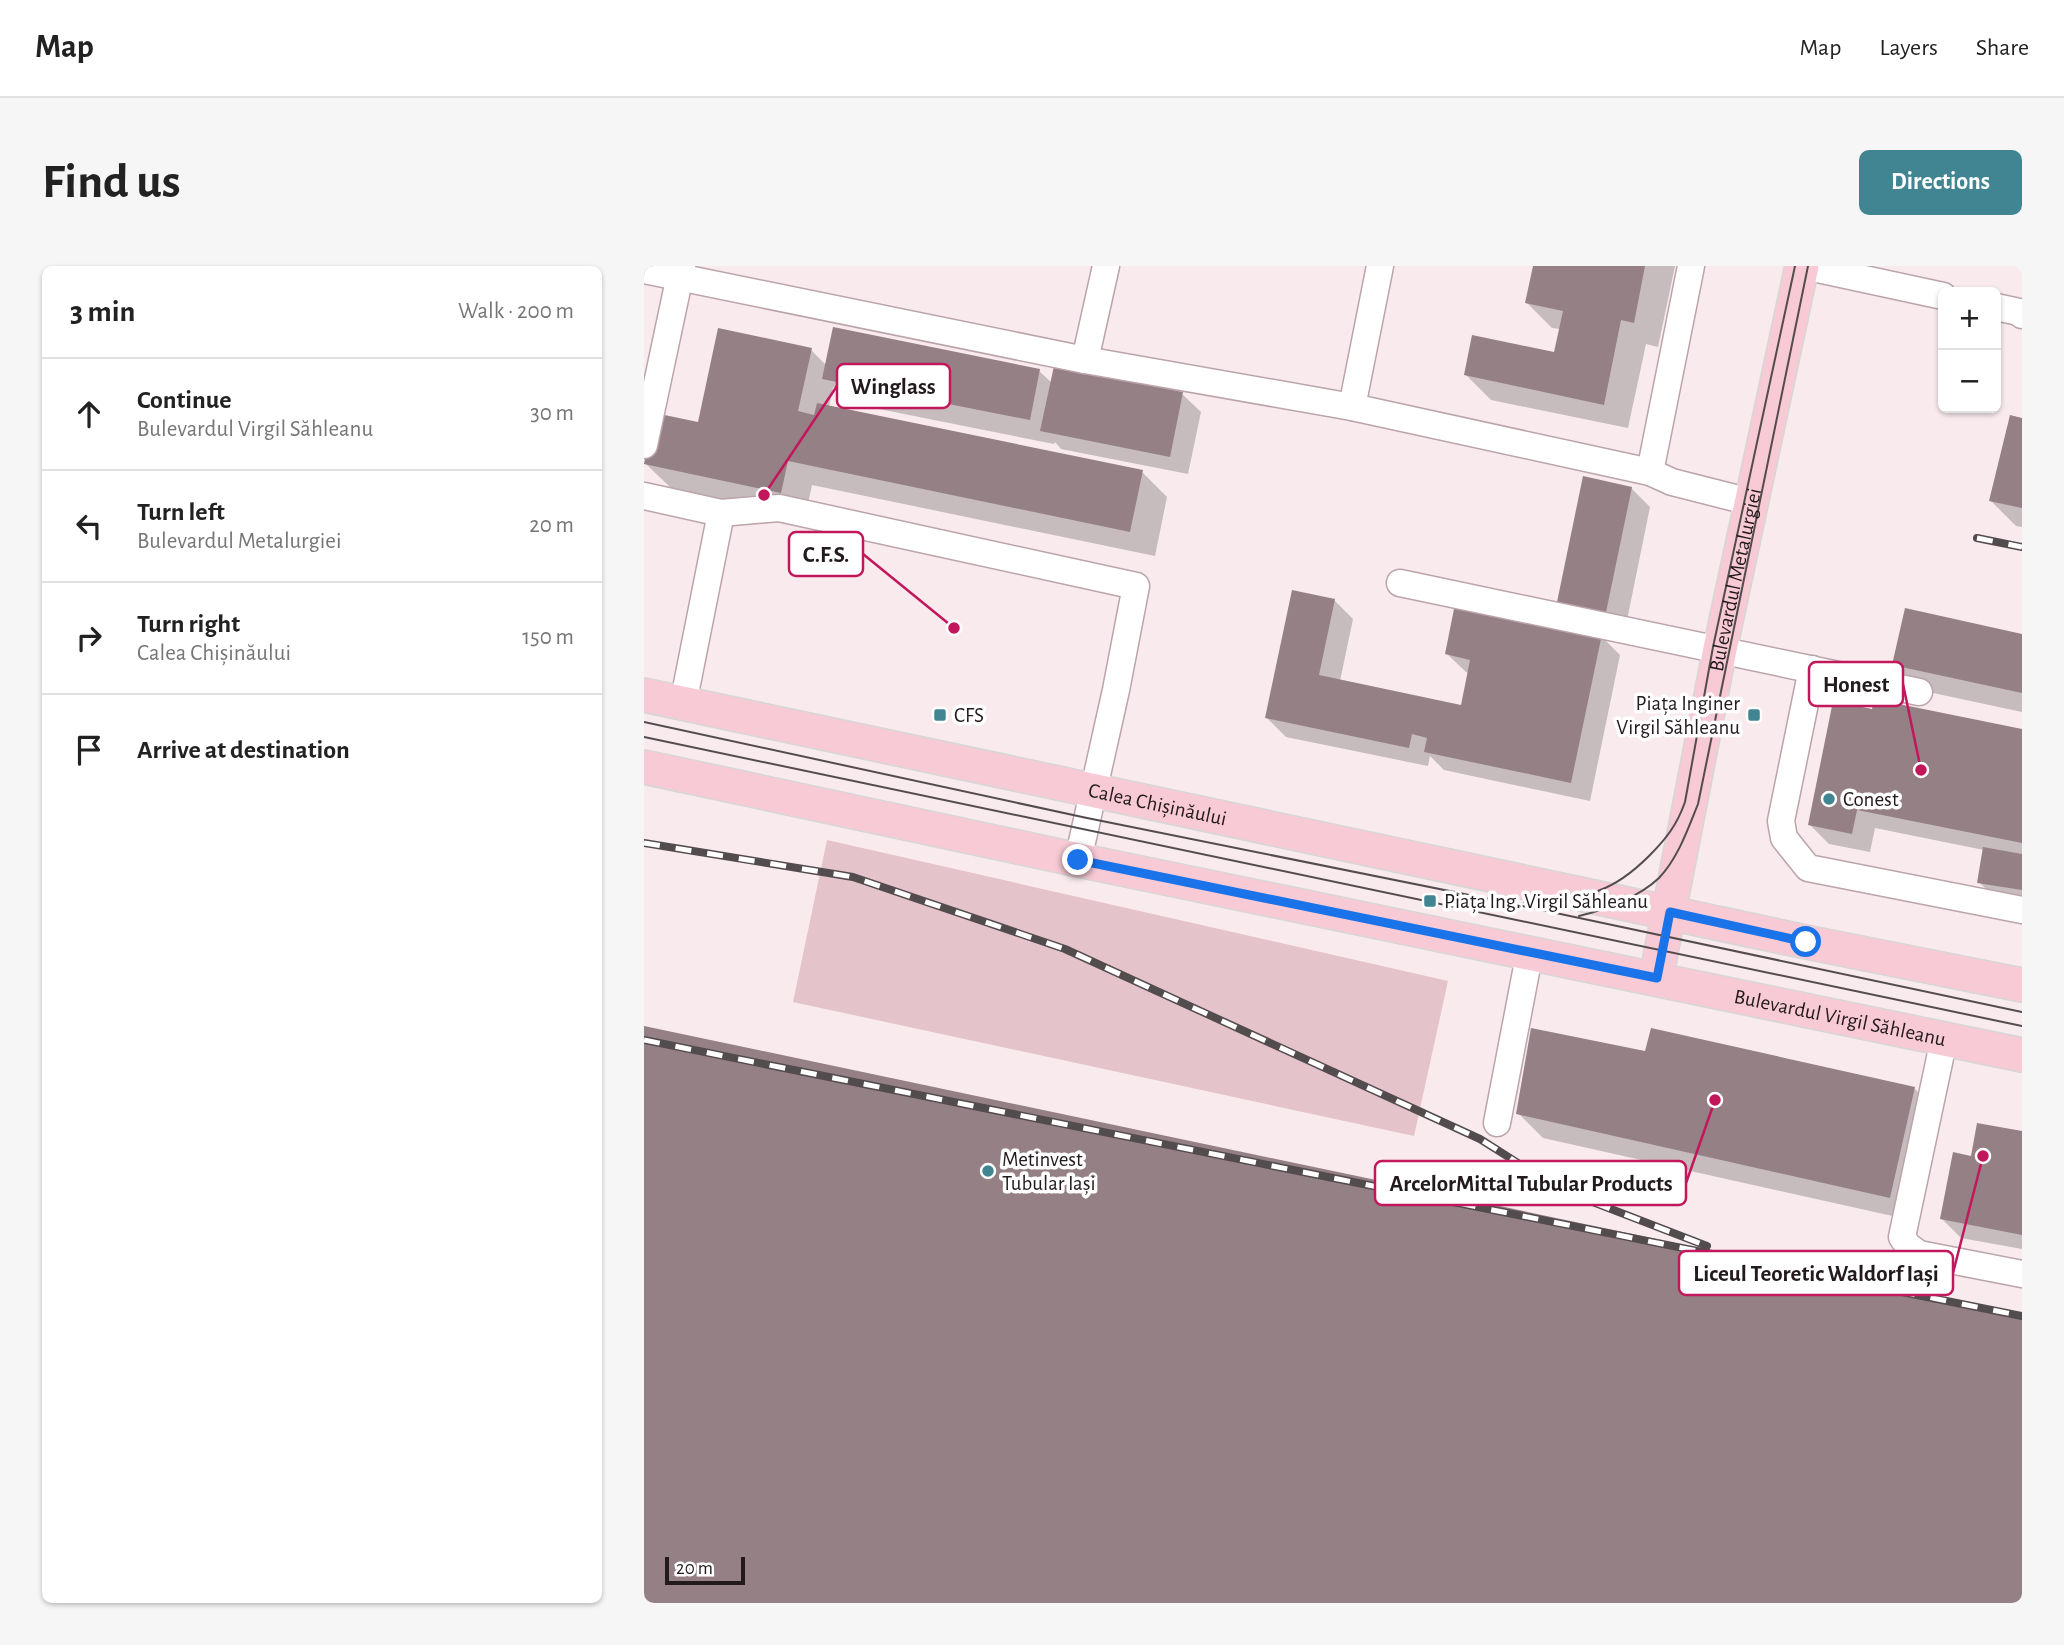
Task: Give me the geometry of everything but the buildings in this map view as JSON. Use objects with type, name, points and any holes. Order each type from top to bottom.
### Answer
[{"type":"main road","name":"Bulevardul Metalurgiei","points":[[1657,978],[1720,649],[1803,266]]},
{"type":"main road","name":"Calea Chișinăului","points":[[644,695],[1670,912]]},
{"type":"main road","points":[[644,767],[1078,860],[1657,978]]},
{"type":"main road","points":[[1670,912],[2022,985]]},
{"type":"main road","name":"Bulevardul Virgil Săhleanu","points":[[1657,978],[2022,1055]]},
{"type":"lane","points":[[1085,360],[1106,266]]},
{"type":"lane","points":[[1352,407],[1380,266]]},
{"type":"lane","points":[[1650,472],[1691,266]]},
{"type":"lane","points":[[1803,266],[1938,295]]},
{"type":"lane","points":[[644,270],[681,272],[1085,360],[1352,407],[1650,472],[1672,482],[1751,502]]},
{"type":"lane","points":[[644,445],[681,272]]},
{"type":"lane","points":[[2001,308],[2022,315]]},
{"type":"lane","points":[[644,496],[721,513],[779,508],[1136,586],[1078,860]]},
{"type":"lane","points":[[683,704],[721,513]]},
{"type":"lane","points":[[1400,583],[1919,692]]},
{"type":"lane","points":[[1812,668],[1781,821],[1784,838],[1808,868],[2022,910]]},
{"type":"lane","points":[[1497,1123],[1530,951]]},
{"type":"lane","points":[[1944,1039],[1902,1237],[1908,1246],[1919,1254],[2022,1274]]},
{"type":"shaded area","points":[[644,266],[2022,266],[2022,1603],[644,1603]]},
{"type":"shaded area","points":[[827,840],[1448,981],[1414,1136],[793,1002]]},
{"type":"tram line","points":[[1524,902],[1577,896],[1606,888],[1634,870],[1661,844],[1682,810],[1713,647],[1795,266]]},
{"type":"tram line","points":[[1579,916],[1621,902],[1659,878],[1677,852],[1698,804],[1808,266]]},
{"type":"tram line","points":[[644,722],[1087,818],[1499,901],[2022,1012]]},
{"type":"tram line","points":[[644,737],[2022,1026]]},
{"type":"railway","points":[[1977,538],[2022,547]]},
{"type":"railway","points":[[644,843],[853,877],[1065,949],[1480,1139],[1559,1189],[1707,1246]]},
{"type":"railway","points":[[644,1040],[2022,1316]]},
{"type":"place","name":"Winglass","points":[[764,495]]},
{"type":"place","name":"C.F.S.","points":[[954,628]]},
{"type":"place","name":"CFS","points":[[940,715]]},
{"type":"place","name":"Piața Inginer Virgil Săhleanu","points":[[1754,715]]},
{"type":"place","name":"Honest","points":[[1921,770]]},
{"type":"place","name":"Conest","points":[[1829,799]]},
{"type":"place","name":"Piața Ing. Virgil Săhleanu","points":[[1430,901]]},
{"type":"place","name":"ArcelorMittal Tubular Products","points":[[1715,1100]]},
{"type":"place","name":"Liceul Teoretic Waldorf Iași","points":[[1983,1156]]},
{"type":"place","name":"Metinvest Tubular Iași","points":[[988,1171]]},
{"type":"route","points":[[1078,860],[1657,978],[1670,912],[1806,942]]}]
